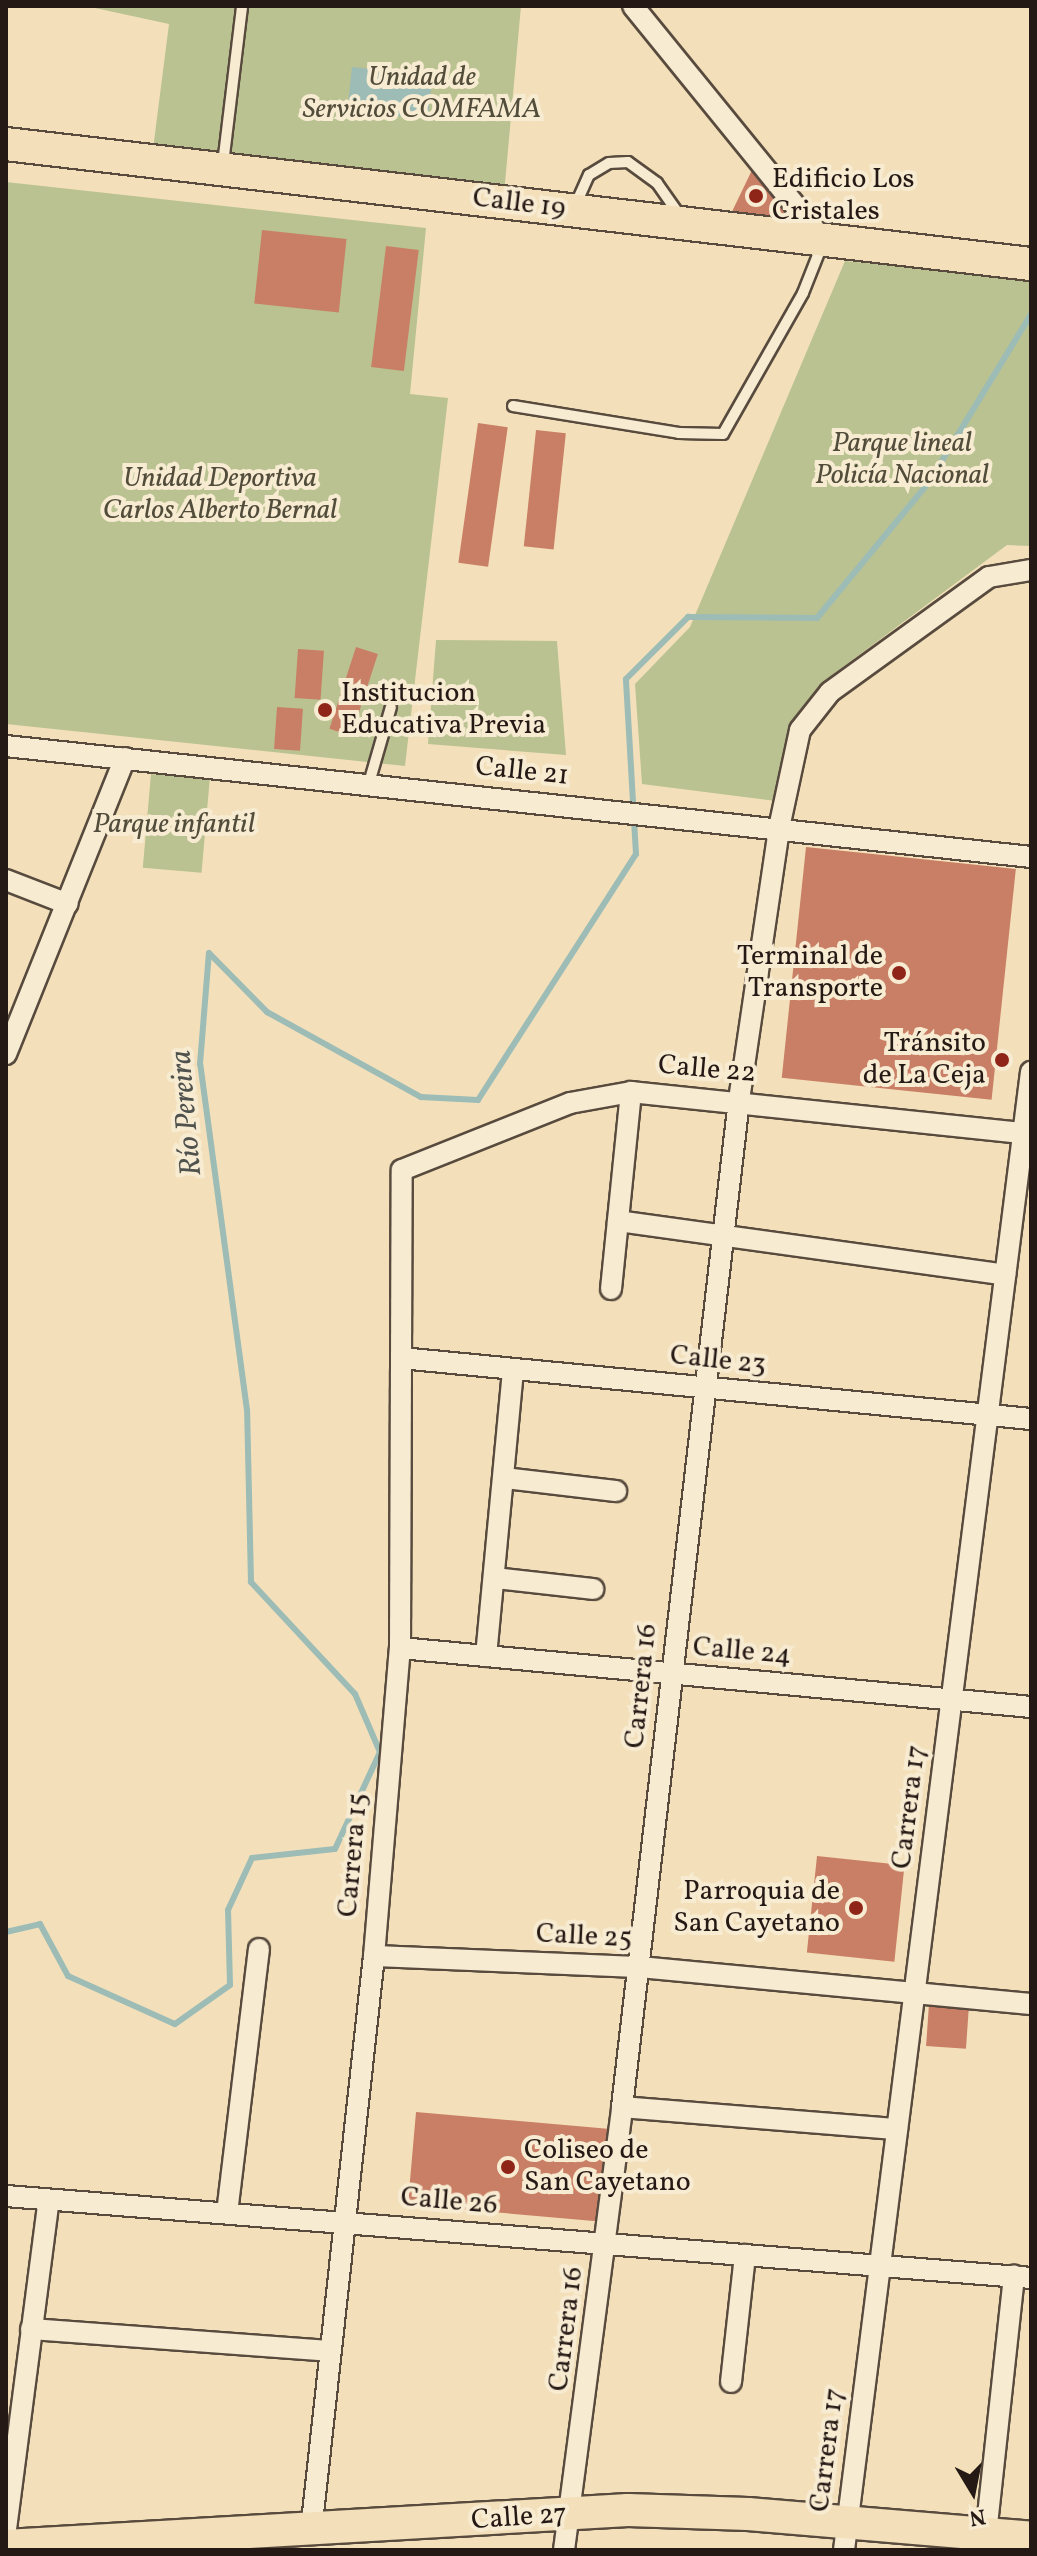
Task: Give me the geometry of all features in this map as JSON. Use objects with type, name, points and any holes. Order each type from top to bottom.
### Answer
[{"type":"main road","name":"Calle 19","points":[[6,144],[1031,264]]},
{"type":"main road","name":"Calle 27","points":[[6,2546],[311,2532],[572,2514],[748,2514],[846,2537],[1031,2538]]},
{"type":"street","points":[[633,6],[823,240]]},
{"type":"street","name":"Carrera 16","points":[[564,2550],[572,2514],[639,1967],[721,1235],[779,828],[800,730],[830,692],[989,577],[1031,570]]},
{"type":"street","name":"Calle 21","points":[[6,746],[681,816],[1031,857]]},
{"type":"street","points":[[6,1054],[125,758]]},
{"type":"street","points":[[6,880],[68,904]]},
{"type":"street","name":"Carrera 17","points":[[846,2537],[1005,1275],[1027,1134],[1031,1072]]},
{"type":"street","points":[[611,1289],[631,1092]]},
{"type":"street","name":"Calle 22","points":[[398,1180],[411,1163],[570,1103],[631,1092],[739,1100],[1027,1134]]},
{"type":"street","name":"Carrera 15","points":[[311,2532],[374,1956],[400,1648],[398,1180]]},
{"type":"street","points":[[618,1221],[1005,1275]]},
{"type":"street","name":"Calle 23","points":[[401,1358],[1031,1419]]},
{"type":"street","points":[[486,1656],[513,1369]]},
{"type":"street","points":[[505,1478],[616,1491]]},
{"type":"street","points":[[495,1578],[593,1589]]},
{"type":"street","name":"Calle 24","points":[[400,1648],[1031,1707]]},
{"type":"street","points":[[227,2213],[259,1949]]},
{"type":"street","name":"Calle 25","points":[[374,1956],[639,1967],[1031,2004]]},
{"type":"street","points":[[622,2107],[897,2129]]},
{"type":"street","name":"Calle 26","points":[[6,2196],[1022,2277]]},
{"type":"street","points":[[6,2529],[49,2200]]},
{"type":"street","points":[[731,2382],[745,2255]]},
{"type":"street","points":[[967,2538],[1022,2277]]},
{"type":"street","points":[[31,2329],[329,2351]]},
{"type":"lane","points":[[222,170],[242,6]]},
{"type":"lane","points":[[574,211],[589,175],[609,163],[628,162],[657,183],[684,224]]},
{"type":"lane","points":[[513,406],[679,433],[723,434],[803,293],[823,240]]},
{"type":"lane","points":[[369,783],[391,707]]},
{"type":"green space","name":"Unidad de Servicios COMFAMA","points":[[521,6],[504,194],[153,149],[169,24],[95,8]]},
{"type":"green space","name":"Unidad Deportiva Carlos Alberto Bernal","points":[[6,182],[426,228],[410,394],[448,398],[405,766],[6,724]]},
{"type":"green space","name":"Parque lineal Policía Nacional","points":[[845,261],[1031,279],[1031,546],[1007,545],[832,675],[792,726],[776,801],[642,784],[635,684],[690,627]]},
{"type":"green space","points":[[436,640],[557,641],[566,755],[428,744]]},
{"type":"green space","name":"Parque infantil","points":[[151,774],[210,779],[202,873],[143,868]]},
{"type":"water","points":[[352,67],[433,75],[428,119],[347,111]]},
{"type":"building","name":"Edificio Los Cristales","points":[[752,170],[804,232],[727,222]]},
{"type":"building","points":[[262,230],[347,239],[339,312],[254,304]]},
{"type":"building","points":[[386,246],[419,250],[404,371],[371,367]]},
{"type":"building","points":[[478,423],[508,427],[488,567],[458,563]]},
{"type":"building","points":[[536,430],[566,433],[554,549],[524,546]]},
{"type":"building","points":[[356,647],[378,654],[351,736],[329,729]]},
{"type":"building","points":[[298,649],[324,651],[321,700],[295,698]]},
{"type":"building","points":[[277,707],[303,709],[300,751],[274,749]]},
{"type":"building","name":"Terminal de Transporte","points":[[806,847],[1016,869],[992,1100],[782,1078]]},
{"type":"building","name":"Parroquia de San Cayetano","points":[[817,1856],[905,1865],[894,1962],[807,1952]]},
{"type":"building","points":[[929,2004],[969,2007],[966,2049],[926,2046]]},
{"type":"building","name":"Coliseo de San Cayetano","points":[[416,2112],[610,2129],[602,2222],[408,2205]]},
{"type":"waterway","name":"Río Pereira","points":[[6,1932],[40,1924],[68,1976],[175,2024],[230,1985],[228,1910],[252,1858],[335,1849],[380,1752],[355,1694],[251,1582],[247,1410],[200,1064],[209,953],[267,1012],[421,1097],[478,1100],[636,854],[626,679],[688,617],[817,618],[929,482],[1031,314]]},
{"type":"place","name":"Edificio Los Cristales","points":[[756,196]]},
{"type":"place","name":"Institucion Educativa Previa","points":[[325,710]]},
{"type":"place","name":"Terminal de Transporte","points":[[899,973]]},
{"type":"place","name":"Tránsito de La Ceja","points":[[1002,1060]]},
{"type":"place","name":"Parroquia de San Cayetano","points":[[856,1908]]},
{"type":"place","name":"Coliseo de San Cayetano","points":[[508,2167]]}]
